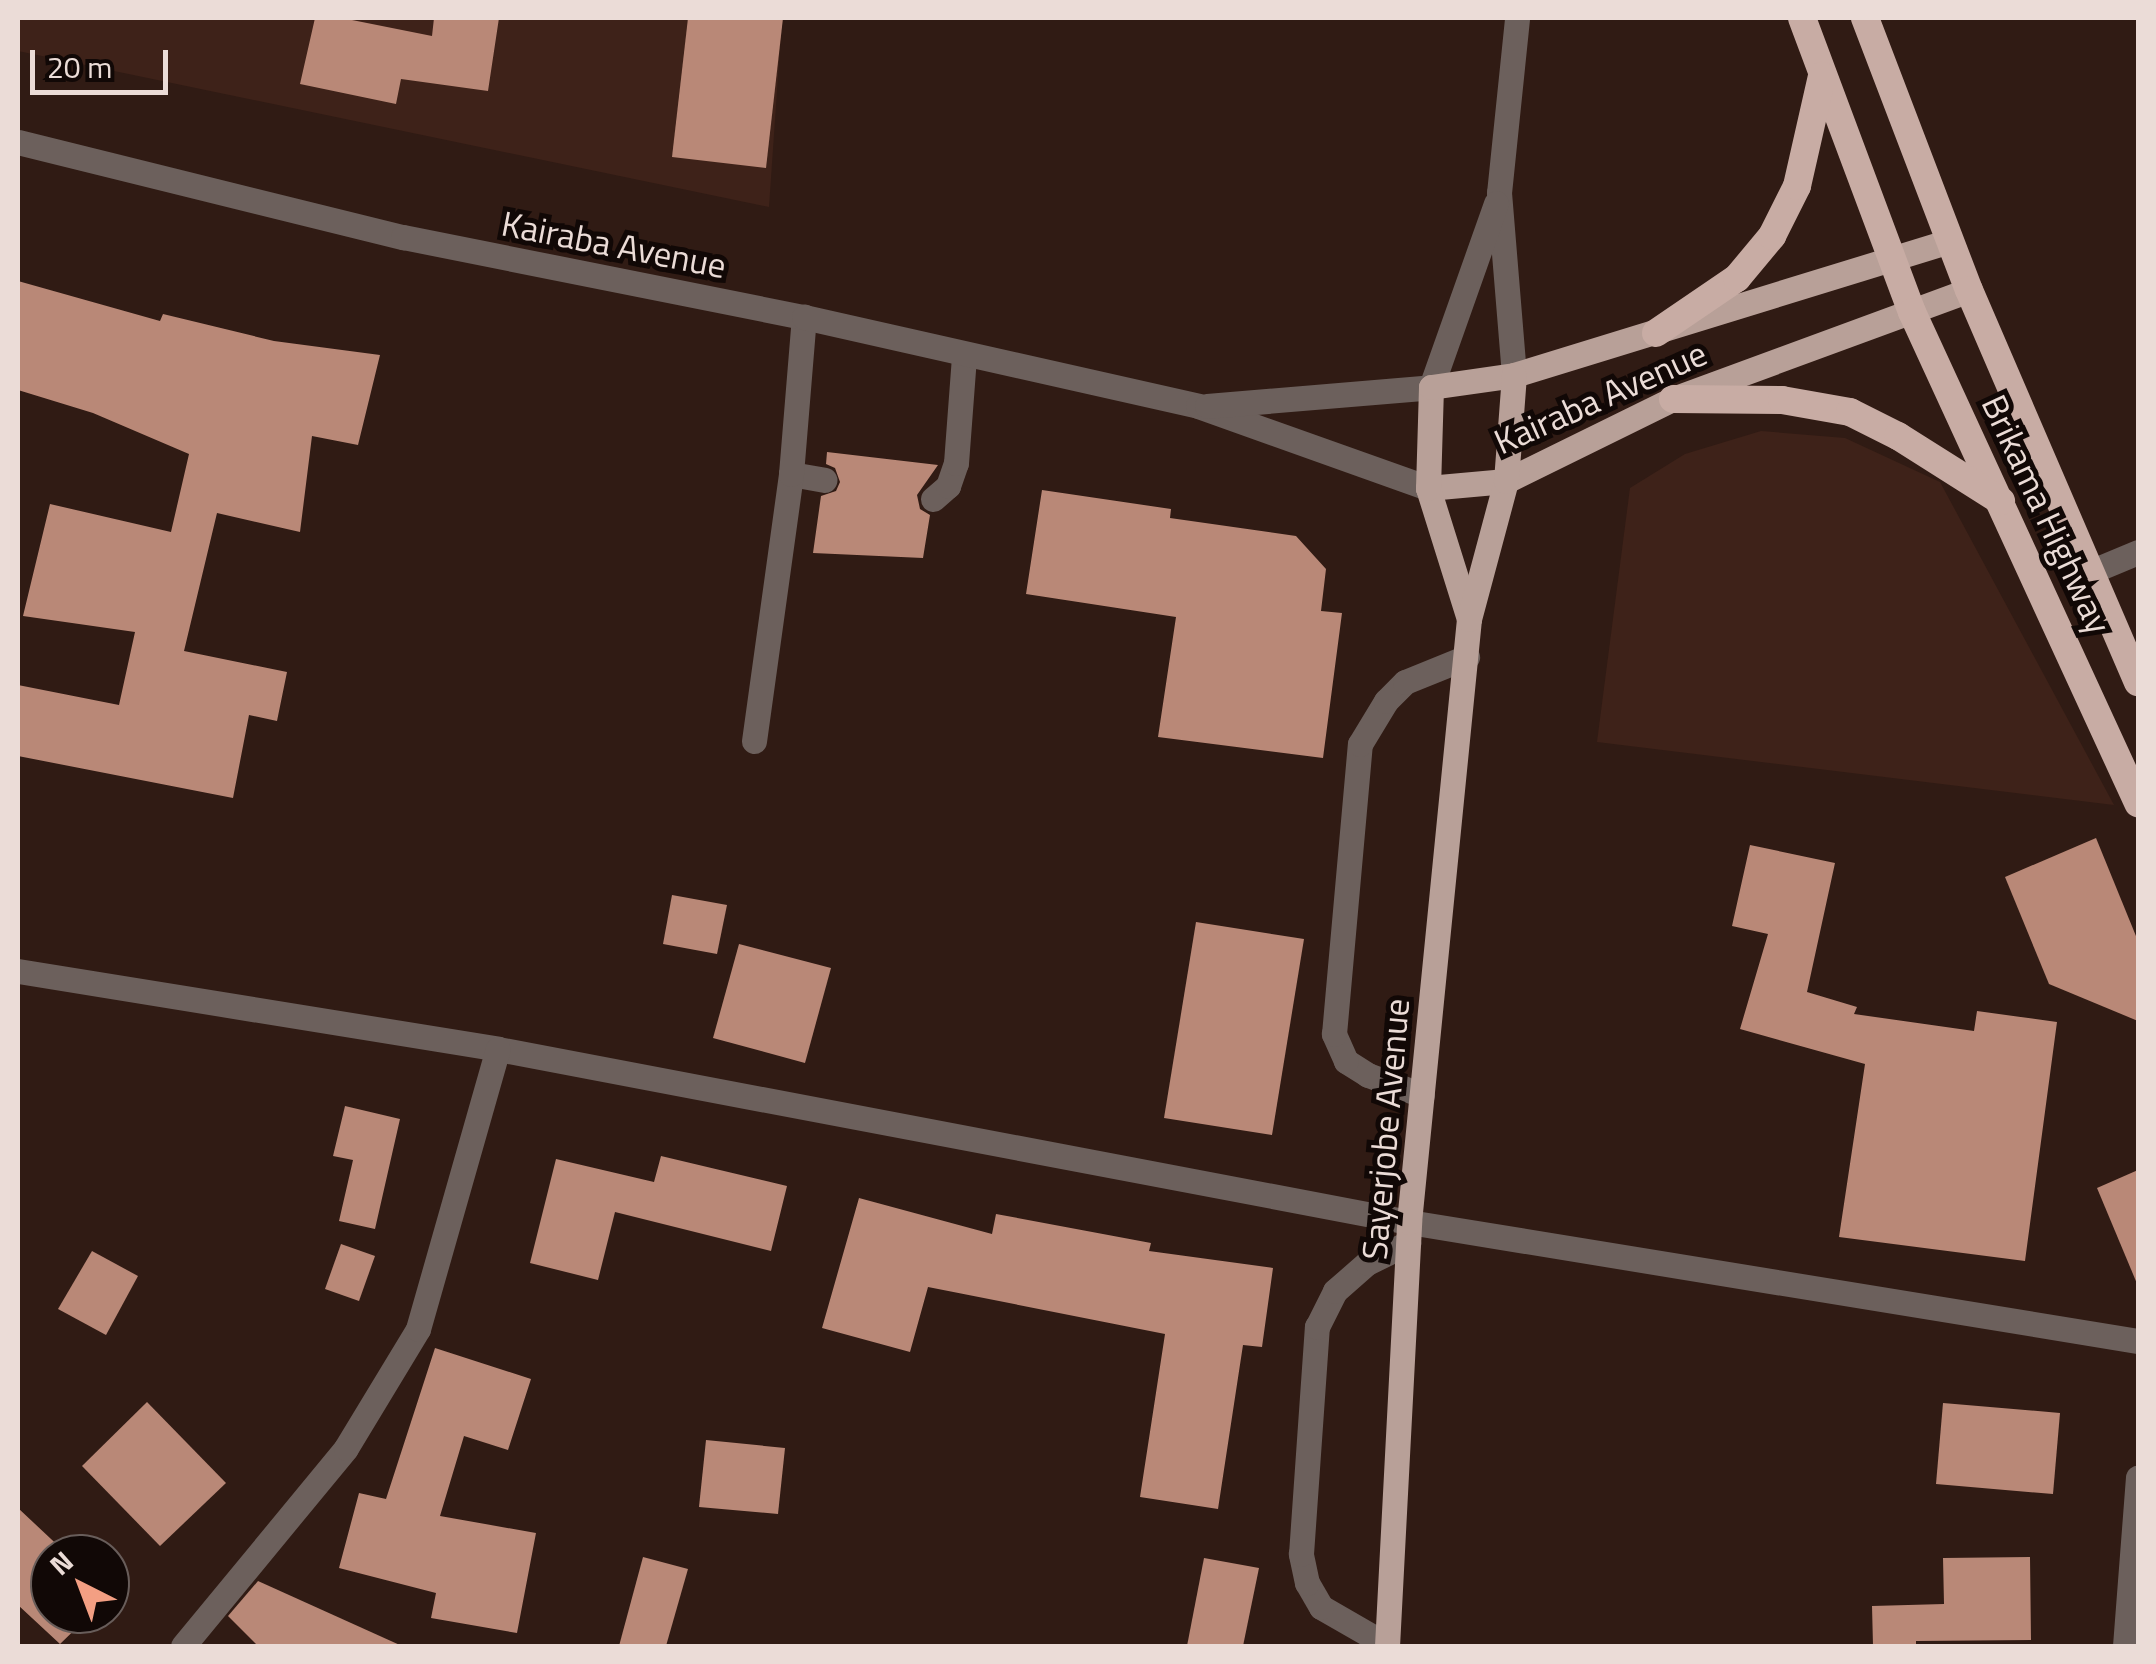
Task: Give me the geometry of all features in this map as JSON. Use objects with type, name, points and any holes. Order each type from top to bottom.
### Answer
[{"type":"highway","name":"Brikama Highway","points":[[1802,18],[1912,312],[2138,803]]},
{"type":"highway","name":"Brikama Highway","points":[[1866,18],[1969,290],[2138,682]]},
{"type":"highway","points":[[1656,332],[1738,278],[1772,236],[1798,186],[1822,76]]},
{"type":"highway","points":[[1673,400],[1782,400],[1850,412],[1898,436],[2001,501]]},
{"type":"main road","name":"Kairaba Avenue","points":[[1431,387],[1514,374],[1950,241]]},
{"type":"main road","name":"Kairaba Avenue","points":[[1428,488],[1506,481],[1673,400],[1969,290]]},
{"type":"main road","name":"Sayerjobe Avenue","points":[[1387,1646],[1409,1232],[1469,619],[1506,481],[1514,374]]},
{"type":"main road","name":"Sayerjobe Avenue","points":[[1431,387],[1428,488],[1469,619]]},
{"type":"street","points":[[1514,374],[1499,193],[1517,18]]},
{"type":"street","name":"Kairaba Avenue","points":[[18,142],[403,237],[804,318],[1198,406],[1428,488]]},
{"type":"street","points":[[1431,387],[1499,193]]},
{"type":"street","points":[[754,740],[792,474],[804,318]]},
{"type":"street","points":[[933,499],[948,486],[956,464],[964,356]]},
{"type":"street","name":"Kairaba Avenue","points":[[1198,406],[1431,387]]},
{"type":"street","points":[[792,474],[824,480]]},
{"type":"street","points":[[2090,572],[2138,552]]},
{"type":"street","points":[[1422,1095],[1368,1076],[1346,1061],[1334,1034],[1360,744],[1386,701],[1405,682],[1467,656]]},
{"type":"street","points":[[18,971],[498,1049],[1409,1232],[2138,1341]]},
{"type":"street","points":[[183,1646],[346,1448],[418,1328],[498,1049]]},
{"type":"street","points":[[1387,1646],[1321,1607],[1307,1583],[1302,1554],[1317,1328],[1335,1291],[1409,1232]]},
{"type":"street","points":[[2125,1646],[2138,1478]]},
{"type":"shaded area","points":[[18,18],[782,18],[769,207],[18,51]]},
{"type":"shaded area","points":[[1761,431],[1845,438],[1940,482],[2114,805],[1597,742],[1630,488],[1685,454]]},
{"type":"building","points":[[315,18],[342,18],[432,36],[434,18],[499,18],[488,91],[401,79],[396,104],[300,84]]},
{"type":"building","points":[[688,18],[783,18],[766,168],[672,157]]},
{"type":"building","points":[[18,281],[160,321],[163,314],[274,341],[380,355],[358,445],[312,436],[300,532],[217,513],[184,651],[287,672],[277,721],[249,715],[233,798],[18,756],[18,685],[119,705],[135,632],[23,616],[50,504],[171,532],[189,454],[93,413],[18,390]]},
{"type":"building","points":[[827,452],[938,465],[917,495],[920,509],[930,515],[923,558],[813,553],[821,496],[836,491],[840,482],[835,468],[826,464]]},
{"type":"building","points":[[1042,490],[1171,509],[1170,518],[1296,536],[1326,569],[1321,611],[1342,613],[1323,758],[1158,737],[1176,617],[1026,594]]},
{"type":"building","points":[[2096,838],[2138,941],[2138,1021],[2049,984],[2005,877]]},
{"type":"building","points":[[1750,845],[1835,863],[1807,992],[1857,1007],[1854,1014],[1974,1031],[1977,1011],[2057,1022],[2025,1261],[1839,1237],[1865,1064],[1740,1029],[1768,934],[1732,926]]},
{"type":"building","points":[[672,895],[727,905],[717,954],[663,944]]},
{"type":"building","points":[[1196,922],[1304,939],[1272,1135],[1164,1118]]},
{"type":"building","points":[[739,944],[831,968],[805,1063],[713,1038]]},
{"type":"building","points":[[345,1106],[400,1119],[375,1229],[339,1221],[353,1160],[333,1156]]},
{"type":"building","points":[[661,1156],[787,1186],[771,1251],[615,1212],[598,1280],[530,1263],[556,1159],[654,1182]]},
{"type":"building","points":[[2138,1170],[2138,1286],[2097,1188]]},
{"type":"building","points":[[859,1198],[992,1234],[996,1214],[1151,1243],[1149,1251],[1273,1268],[1262,1347],[1243,1345],[1218,1509],[1140,1497],[1165,1334],[928,1287],[910,1352],[822,1328]]},
{"type":"building","points":[[341,1244],[375,1256],[359,1301],[325,1289]]},
{"type":"building","points":[[92,1251],[138,1276],[106,1335],[58,1309]]},
{"type":"building","points":[[435,1348],[531,1379],[508,1450],[464,1436],[440,1516],[536,1533],[517,1633],[431,1618],[436,1593],[339,1568],[359,1493],[386,1499]]},
{"type":"building","points":[[147,1402],[226,1483],[160,1546],[82,1466]]},
{"type":"building","points":[[1943,1403],[2060,1413],[2053,1494],[1936,1484]]},
{"type":"building","points":[[706,1440],[785,1448],[778,1514],[699,1507]]},
{"type":"building","points":[[18,1508],[46,1534],[30,1534],[30,1616],[18,1605]]},
{"type":"building","points":[[643,1557],[688,1569],[666,1646],[619,1646]]},
{"type":"building","points":[[2030,1557],[2031,1640],[1916,1641],[1916,1646],[1873,1646],[1872,1606],[1944,1604],[1943,1558]]},
{"type":"building","points":[[1204,1558],[1259,1568],[1243,1646],[1187,1646]]},
{"type":"building","points":[[258,1581],[402,1646],[258,1646],[228,1616]]},
{"type":"building","points":[[49,1634],[70,1634],[60,1644]]}]
